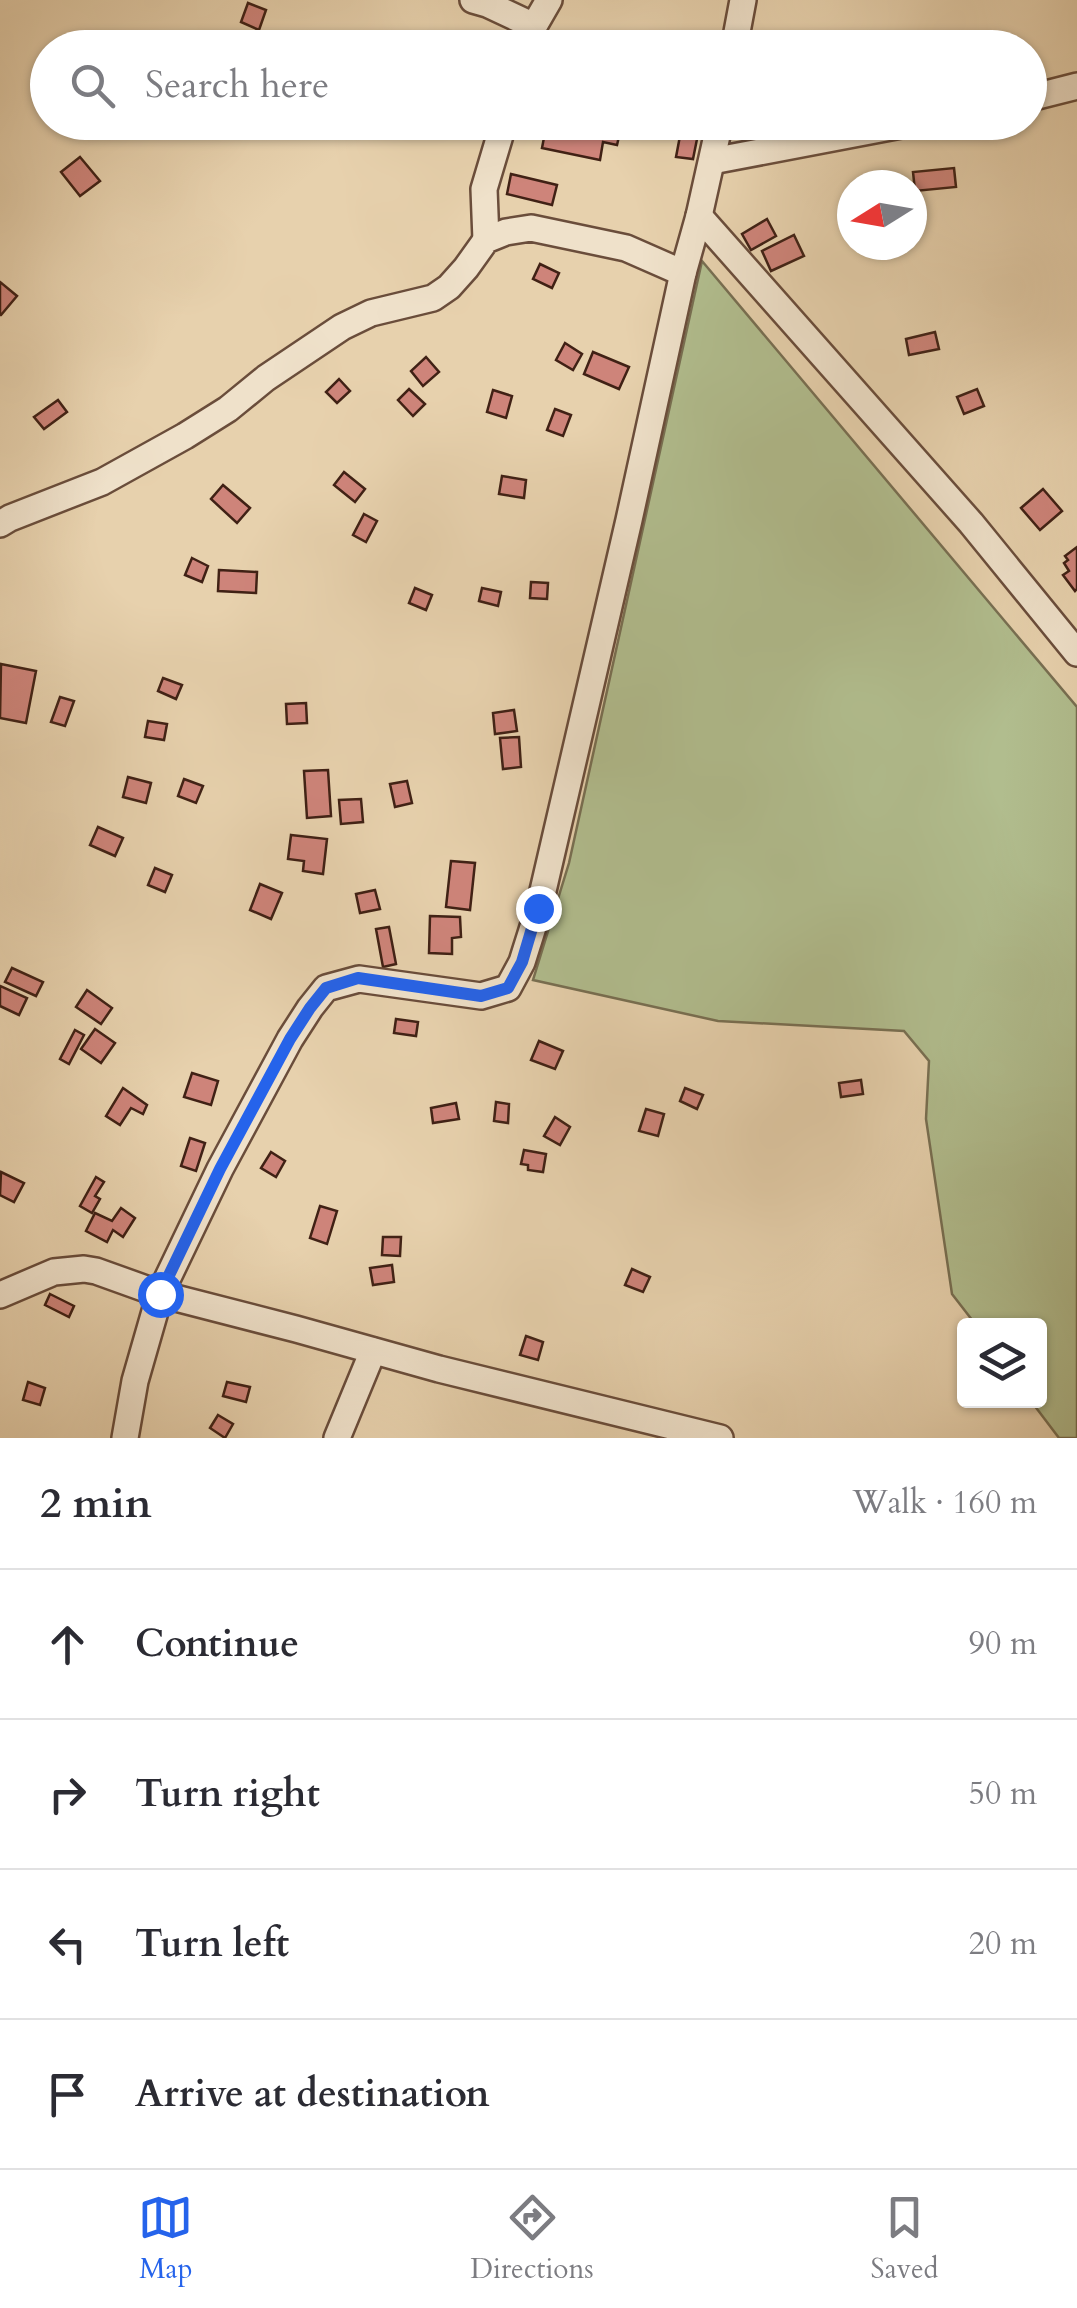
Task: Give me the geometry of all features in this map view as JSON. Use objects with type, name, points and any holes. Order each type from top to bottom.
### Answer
[{"type":"street","points":[[473,0],[487,4],[523,30]]},
{"type":"street","points":[[534,30],[548,0]]},
{"type":"street","points":[[737,30],[743,0]]},
{"type":"street","points":[[1047,94],[1077,86]]},
{"type":"street","points":[[486,240],[484,190],[499,140]]},
{"type":"street","points":[[124,1438],[135,1381],[160,1294],[220,1169],[290,1039],[326,988],[358,978],[481,996],[508,988],[522,962],[538,908],[716,140]]},
{"type":"street","points":[[712,161],[822,140]]},
{"type":"street","points":[[699,216],[971,523],[1077,653]]},
{"type":"street","points":[[0,524],[102,482],[184,436],[342,327],[371,313],[433,298],[449,287],[486,240],[506,232],[532,228],[626,248],[683,273]]},
{"type":"street","points":[[0,1295],[54,1272],[84,1269],[160,1294],[373,1352],[720,1438]]},
{"type":"street","points":[[337,1438],[373,1352]]},
{"type":"green space","points":[[702,261],[1077,707],[1077,1438],[1059,1438],[1036,1408],[1047,1408],[1047,1318],[971,1318],[952,1294],[926,1119],[929,1061],[904,1031],[718,1021],[533,980],[569,863]]},
{"type":"building","points":[[248,3],[266,10],[259,30],[241,22]]},
{"type":"building","points":[[544,140],[618,140],[617,145],[603,142],[600,160],[542,148]]},
{"type":"building","points":[[679,140],[697,140],[693,159],[676,157]]},
{"type":"building","points":[[80,157],[100,181],[80,196],[61,172]]},
{"type":"building","points":[[954,168],[956,187],[927,190],[927,171]]},
{"type":"building","points":[[511,174],[557,185],[552,205],[507,194]]},
{"type":"building","points":[[767,219],[776,236],[751,250],[742,234]]},
{"type":"building","points":[[794,235],[804,256],[771,271],[762,251]]},
{"type":"building","points":[[540,264],[559,273],[552,288],[533,279]]},
{"type":"building","points":[[0,282],[17,296],[1,315],[0,315]]},
{"type":"building","points":[[935,332],[939,349],[909,355],[906,339]]},
{"type":"building","points":[[565,343],[582,354],[573,370],[556,360]]},
{"type":"building","points":[[593,352],[629,367],[619,389],[584,374]]},
{"type":"building","points":[[426,357],[439,372],[423,386],[411,371]]},
{"type":"building","points":[[339,379],[350,391],[337,403],[326,392]]},
{"type":"building","points":[[409,389],[425,404],[413,416],[398,400]]},
{"type":"building","points":[[977,389],[984,406],[964,414],[957,397]]},
{"type":"building","points":[[493,390],[512,396],[506,418],[487,412]]},
{"type":"building","points":[[58,400],[67,412],[44,429],[34,417]]},
{"type":"building","points":[[555,409],[571,415],[563,436],[547,430]]},
{"type":"building","points":[[344,472],[365,489],[355,502],[334,485]]},
{"type":"building","points":[[502,476],[526,480],[524,498],[499,494]]},
{"type":"building","points":[[223,485],[250,508],[237,523],[211,499]]},
{"type":"building","points":[[1043,489],[1062,511],[1040,530],[1021,508]]},
{"type":"building","points":[[364,514],[377,521],[366,542],[353,535]]},
{"type":"building","points":[[1077,547],[1075,591],[1063,575],[1069,571],[1065,556]]},
{"type":"building","points":[[192,558],[208,566],[202,582],[185,575]]},
{"type":"building","points":[[219,570],[257,572],[256,593],[218,591]]},
{"type":"building","points":[[531,582],[548,583],[547,599],[530,598]]},
{"type":"building","points":[[415,588],[432,595],[426,610],[409,603]]},
{"type":"building","points":[[482,588],[501,592],[498,606],[479,601]]},
{"type":"building","points":[[1,664],[36,671],[26,723],[0,718]]},
{"type":"building","points":[[163,678],[182,685],[176,699],[158,691]]},
{"type":"building","points":[[60,697],[74,701],[65,726],[51,722]]},
{"type":"building","points":[[306,703],[307,723],[287,724],[286,704]]},
{"type":"building","points":[[514,710],[517,731],[495,734],[493,713]]},
{"type":"building","points":[[148,721],[167,724],[164,740],[145,737]]},
{"type":"building","points":[[519,737],[521,767],[503,769],[500,738]]},
{"type":"building","points":[[328,770],[331,816],[307,818],[304,771]]},
{"type":"building","points":[[128,777],[151,783],[146,803],[123,797]]},
{"type":"building","points":[[184,779],[203,786],[196,803],[178,796]]},
{"type":"building","points":[[407,781],[412,803],[395,807],[390,784]]},
{"type":"building","points":[[361,799],[363,822],[341,824],[339,800]]},
{"type":"building","points":[[98,827],[123,838],[115,856],[90,845]]},
{"type":"building","points":[[291,835],[327,839],[323,874],[303,871],[304,861],[288,859]]},
{"type":"building","points":[[451,861],[475,863],[470,910],[446,907]]},
{"type":"building","points":[[155,868],[172,875],[165,892],[148,885]]},
{"type":"building","points":[[260,884],[282,893],[271,919],[250,910]]},
{"type":"building","points":[[375,890],[380,909],[360,913],[356,894]]},
{"type":"building","points":[[430,916],[460,917],[461,937],[452,938],[452,954],[429,953]]},
{"type":"building","points":[[389,927],[396,964],[383,967],[376,929]]},
{"type":"building","points":[[12,968],[43,982],[36,996],[5,982]]},
{"type":"building","points":[[0,986],[27,998],[19,1015],[0,1006]]},
{"type":"building","points":[[87,990],[112,1008],[101,1024],[76,1007]]},
{"type":"building","points":[[396,1019],[418,1022],[416,1036],[394,1033]]},
{"type":"building","points":[[95,1029],[115,1043],[101,1063],[81,1049]]},
{"type":"building","points":[[75,1030],[84,1035],[69,1064],[60,1059]]},
{"type":"building","points":[[539,1041],[563,1051],[555,1069],[531,1060]]},
{"type":"building","points":[[192,1073],[218,1081],[211,1105],[184,1097]]},
{"type":"building","points":[[861,1080],[863,1094],[841,1097],[839,1083]]},
{"type":"building","points":[[123,1088],[147,1105],[143,1114],[131,1108],[120,1125],[106,1116]]},
{"type":"building","points":[[685,1088],[703,1095],[697,1109],[680,1101]]},
{"type":"building","points":[[496,1102],[509,1104],[508,1123],[494,1121]]},
{"type":"building","points":[[456,1103],[459,1119],[433,1123],[431,1108]]},
{"type":"building","points":[[646,1109],[664,1114],[658,1136],[639,1131]]},
{"type":"building","points":[[555,1117],[570,1127],[560,1145],[544,1136]]},
{"type":"building","points":[[190,1138],[205,1143],[196,1171],[181,1166]]},
{"type":"building","points":[[524,1150],[546,1154],[543,1172],[528,1170],[528,1165],[521,1164]]},
{"type":"building","points":[[271,1152],[285,1161],[276,1177],[261,1168]]},
{"type":"building","points":[[1,1172],[24,1183],[14,1202],[0,1195]]},
{"type":"building","points":[[96,1177],[104,1182],[95,1196],[100,1199],[92,1213],[80,1206]]},
{"type":"building","points":[[320,1206],[337,1211],[327,1244],[310,1238]]},
{"type":"building","points":[[121,1208],[135,1218],[123,1237],[113,1230],[107,1242],[86,1231],[95,1213],[112,1221]]},
{"type":"building","points":[[383,1237],[401,1237],[400,1256],[382,1255]]},
{"type":"building","points":[[392,1265],[394,1282],[373,1285],[370,1268]]},
{"type":"building","points":[[632,1269],[650,1277],[643,1292],[625,1285]]},
{"type":"building","points":[[50,1294],[74,1306],[69,1317],[45,1305]]},
{"type":"building","points":[[526,1336],[543,1342],[538,1360],[520,1355]]},
{"type":"building","points":[[28,1382],[45,1388],[40,1405],[23,1400]]},
{"type":"building","points":[[227,1382],[250,1387],[246,1402],[223,1396]]},
{"type":"building","points":[[218,1415],[233,1424],[225,1438],[210,1428]]},
{"type":"route","points":[[160,1294],[220,1169],[290,1039],[326,988],[358,978],[481,996],[508,988],[522,962],[538,908]]}]
